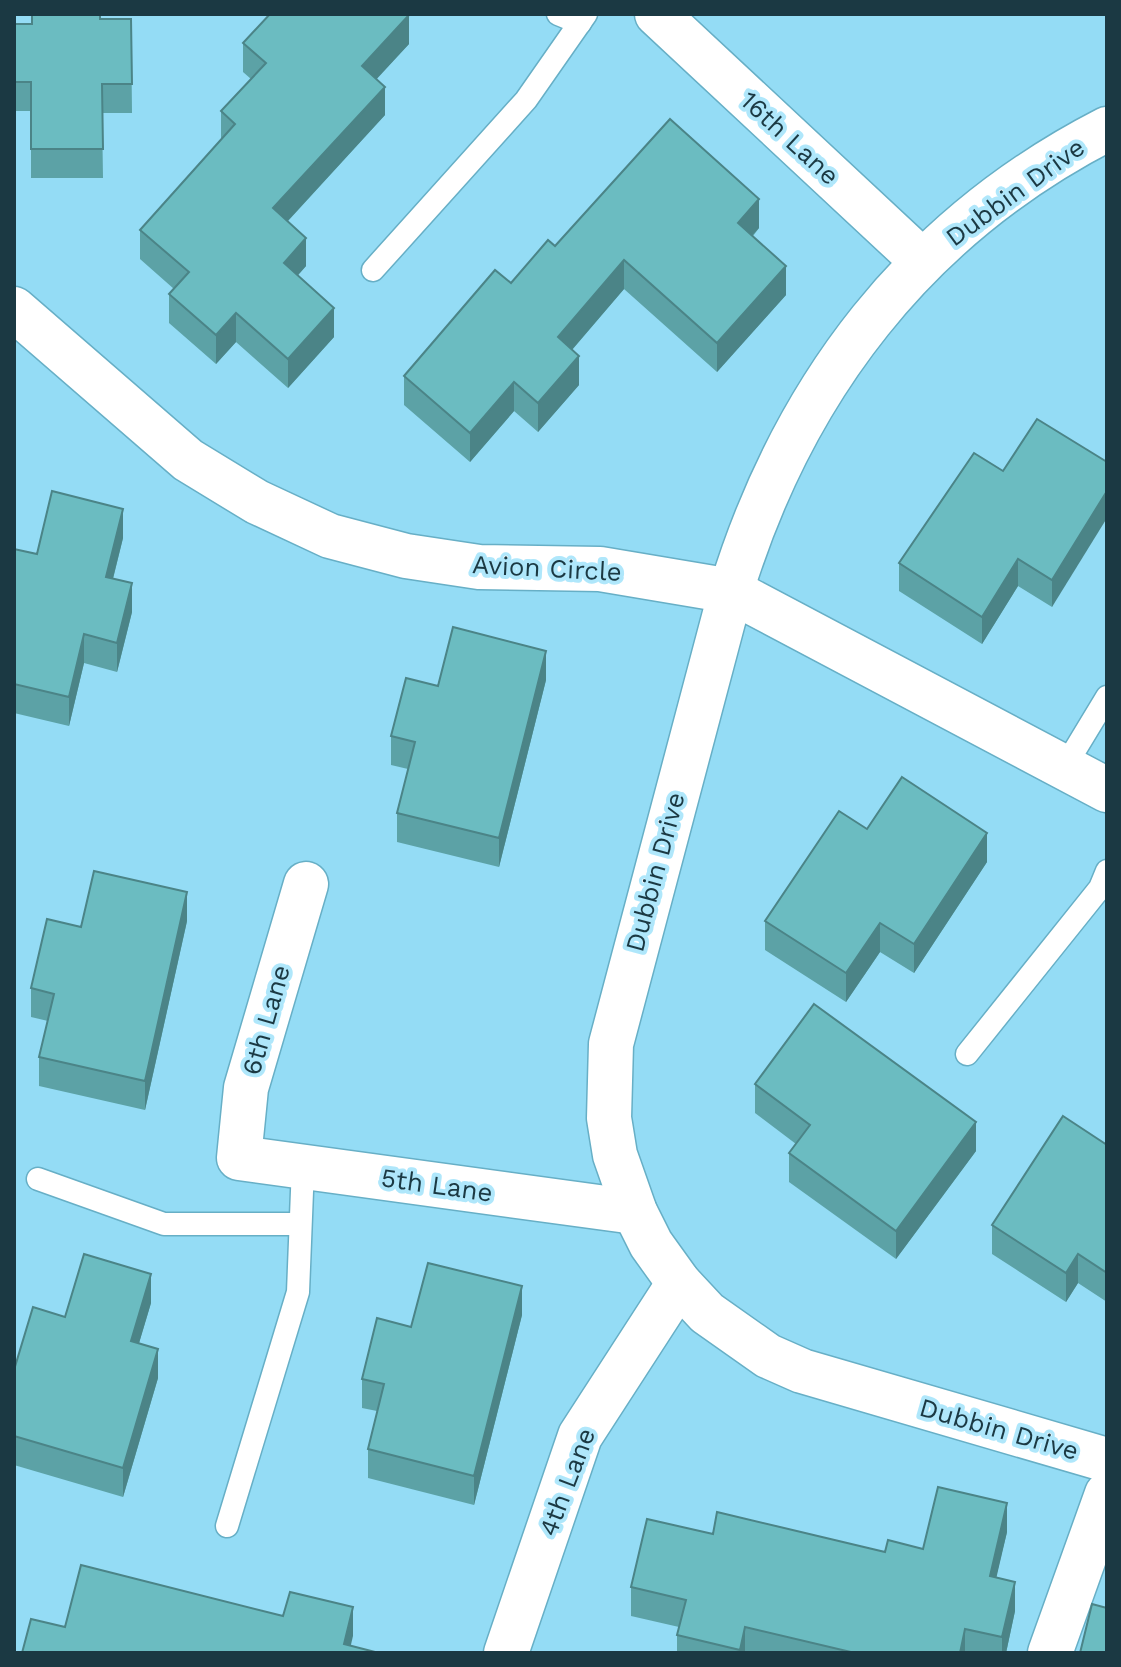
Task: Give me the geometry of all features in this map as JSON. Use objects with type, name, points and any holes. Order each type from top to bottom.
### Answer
[{"type":"street","name":"16th Lane","points":[[657,14],[922,261]]},
{"type":"street","name":"Dubbin Drive","points":[[1107,129],[1061,153],[988,204],[922,261],[870,318],[810,403],[751,527],[731,591],[611,1044],[609,1118],[615,1155],[635,1212],[651,1244],[679,1283],[736,1336],[802,1371],[1107,1460]]},
{"type":"street","name":"Avion Circle","points":[[14,309],[188,460],[257,502],[330,536],[406,556],[464,565],[600,569],[731,591],[1107,790]]},
{"type":"street","name":"6th Lane","points":[[239,1158],[246,1088],[306,884]]},
{"type":"street","name":"5th Lane","points":[[239,1158],[635,1212]]},
{"type":"street","name":"4th Lane","points":[[506,1653],[580,1436],[679,1283]]},
{"type":"street","points":[[1050,1653],[1107,1494]]},
{"type":"lane","points":[[373,270],[526,100],[583,18],[558,14]]},
{"type":"lane","points":[[1064,768],[1107,697]]},
{"type":"lane","points":[[967,1054],[1100,888],[1107,871]]},
{"type":"lane","points":[[227,1526],[298,1292],[303,1166]]},
{"type":"lane","points":[[38,1179],[164,1224],[300,1224]]},
{"type":"building","points":[[32,14],[100,14],[100,19],[131,19],[132,84],[102,84],[103,149],[31,149],[31,82],[14,82],[14,24],[32,24]]},
{"type":"building","points":[[270,14],[409,15],[362,66],[385,87],[273,208],[306,238],[284,263],[334,308],[288,359],[236,313],[216,335],[169,294],[189,272],[140,230],[235,124],[221,111],[266,63],[243,43]]},
{"type":"building","points":[[670,119],[759,199],[738,223],[786,266],[717,343],[624,260],[558,337],[579,356],[538,403],[514,382],[470,433],[404,376],[495,270],[511,283],[548,240],[555,246]]},
{"type":"building","points":[[1037,419],[1107,462],[1107,491],[1052,580],[1018,559],[982,617],[899,563],[974,453],[1003,471]]},
{"type":"building","points":[[52,491],[123,509],[106,577],[132,583],[117,643],[84,634],[69,697],[14,684],[14,549],[37,554]]},
{"type":"building","points":[[453,627],[546,651],[499,838],[397,813],[415,742],[391,736],[406,678],[438,686]]},
{"type":"building","points":[[902,777],[987,833],[914,944],[880,923],[846,973],[765,921],[839,811],[867,829]]},
{"type":"building","points":[[94,871],[187,892],[145,1081],[39,1057],[54,994],[31,988],[47,919],[81,927]]},
{"type":"building","points":[[814,1004],[976,1122],[896,1231],[789,1153],[810,1125],[755,1084]]},
{"type":"building","points":[[1063,1116],[1107,1145],[1107,1273],[1078,1254],[1066,1273],[992,1225]]},
{"type":"building","points":[[84,1254],[151,1274],[131,1341],[158,1349],[123,1468],[14,1436],[14,1370],[33,1307],[65,1317]]},
{"type":"building","points":[[428,1263],[522,1286],[474,1476],[368,1449],[384,1384],[362,1379],[377,1318],[411,1327]]},
{"type":"building","points":[[938,1487],[1007,1503],[990,1576],[1015,1582],[1002,1637],[965,1629],[960,1653],[855,1653],[745,1627],[740,1650],[677,1635],[686,1600],[631,1587],[647,1519],[713,1534],[717,1512],[885,1552],[888,1540],[923,1549]]},
{"type":"building","points":[[81,1565],[283,1616],[290,1592],[353,1607],[344,1644],[379,1653],[22,1653],[31,1619],[65,1627]]},
{"type":"building","points":[[1092,1604],[1107,1608],[1107,1653],[1080,1653]]}]
